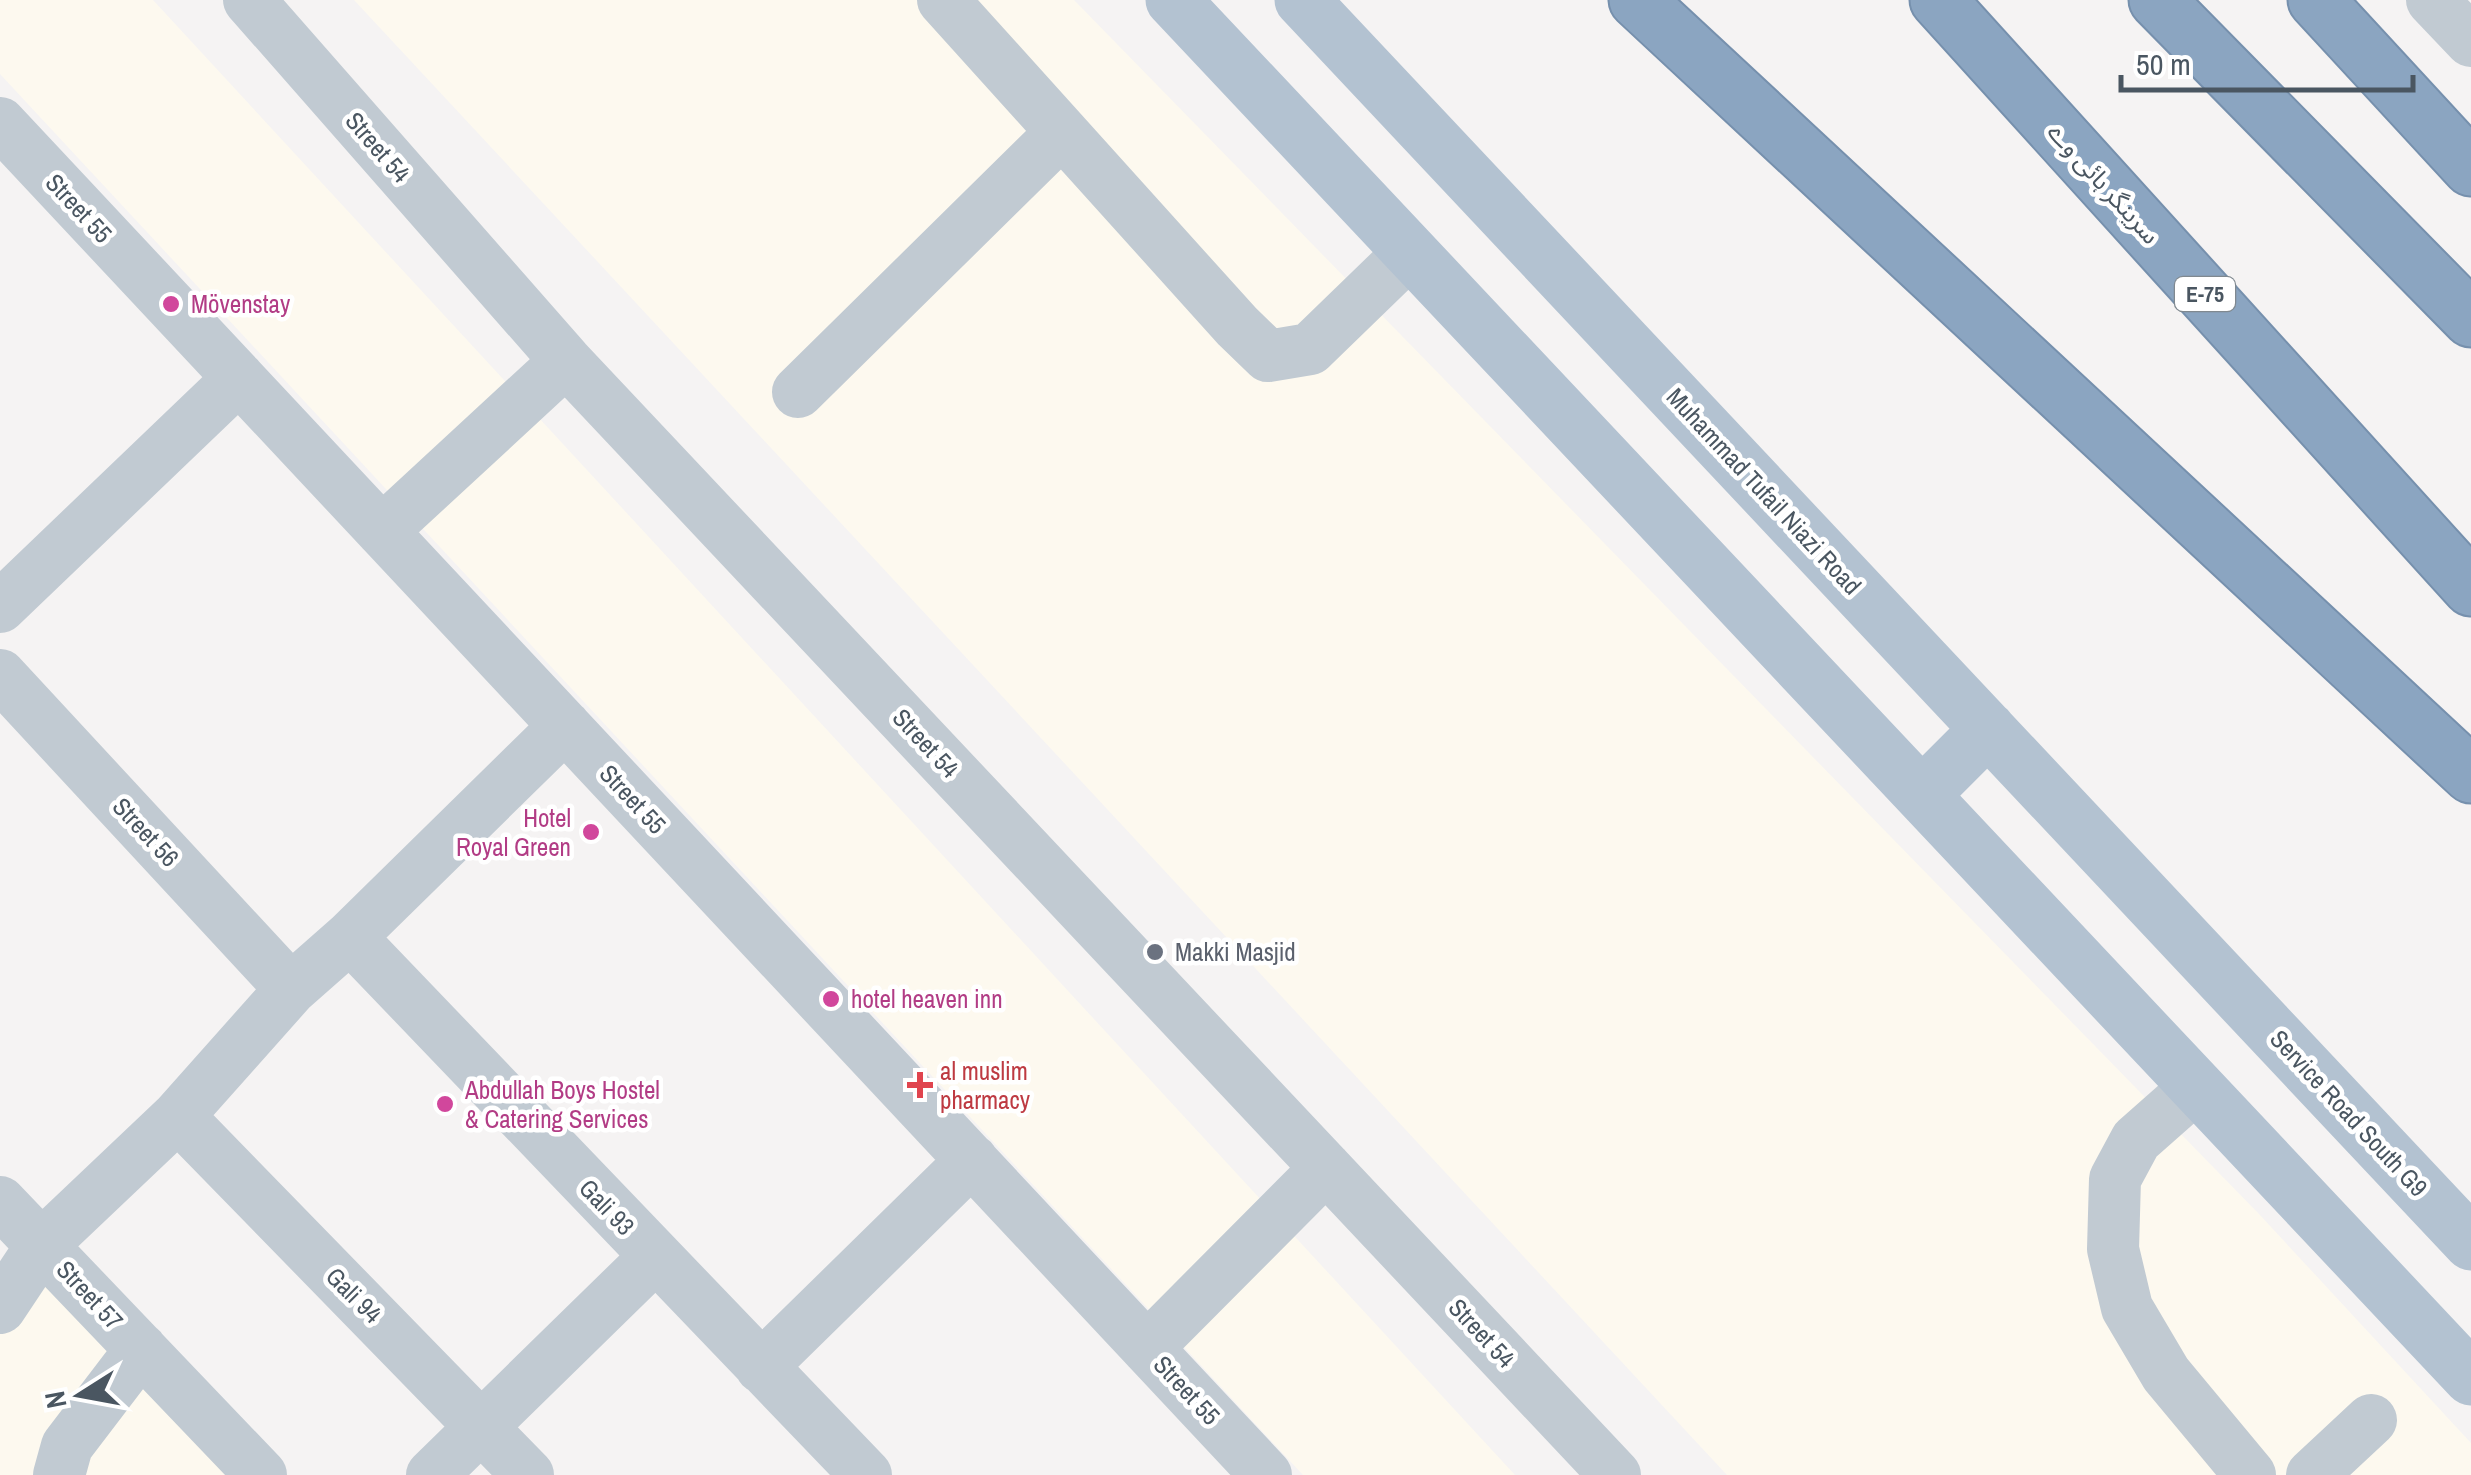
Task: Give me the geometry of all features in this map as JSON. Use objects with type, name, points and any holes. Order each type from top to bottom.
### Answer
[{"type":"highway","points":[[1637,0],[2471,775]]},
{"type":"highway","name":"سرینگر ہائی وے","points":[[1938,0],[2471,588]]},
{"type":"highway","points":[[2157,0],[2471,319]]},
{"type":"highway","points":[[2316,0],[2471,168]]},
{"type":"main road","points":[[1173,0],[2471,1378]]},
{"type":"main road","name":"Muhammad Tufail Niazi Road","points":[[1302,0],[2226,983]]},
{"type":"main road","points":[[1922,796],[1988,729]]},
{"type":"main road","name":"Service Road South G9","points":[[2226,983],[2471,1243]]},
{"type":"street","name":"Street 54","points":[[249,0],[566,361],[1616,1475]]},
{"type":"street","points":[[942,0],[1268,356],[1310,349],[1410,252]]},
{"type":"street","points":[[2432,0],[2471,40]]},
{"type":"street","name":"Street 55","points":[[0,123],[1266,1475]]},
{"type":"street","points":[[798,392],[1061,134]]},
{"type":"street","points":[[382,531],[566,361]]},
{"type":"street","points":[[0,607],[239,378]]},
{"type":"street","name":"Street 56","points":[[0,676],[291,989]]},
{"type":"street","points":[[0,1308],[42,1244],[178,1116],[291,989],[350,937],[565,726]]},
{"type":"street","name":"Gali 93","points":[[350,937],[866,1475]]},
{"type":"street","points":[[2196,1087],[2136,1140],[2115,1180],[2113,1249],[2127,1308],[2166,1374],[2250,1475]]},
{"type":"street","name":"Gali 94","points":[[178,1116],[528,1475]]},
{"type":"street","points":[[761,1367],[972,1160]]},
{"type":"street","points":[[1147,1348],[1326,1168]]},
{"type":"street","name":"Street 57","points":[[0,1202],[261,1475]]},
{"type":"street","points":[[432,1475],[655,1258]]},
{"type":"street","points":[[59,1475],[67,1446],[141,1348]]},
{"type":"street","points":[[2312,1475],[2371,1420]]},
{"type":"shaded area","points":[[0,0],[153,0],[1515,1475],[1303,1475],[0,74]]},
{"type":"shaded area","points":[[354,0],[1074,0],[2259,1214],[2471,1443],[2471,1475],[1727,1475]]},
{"type":"shaded area","points":[[47,1281],[248,1475],[0,1475],[0,1327]]},
{"type":"place","name":"Mövenstay","points":[[171,304]]},
{"type":"place","name":"Hotel Royal Green","points":[[591,832]]},
{"type":"place","name":"Makki Masjid","points":[[1155,952]]},
{"type":"place","name":"hotel heaven inn","points":[[831,999]]},
{"type":"place","name":"al muslim pharmacy","points":[[920,1085]]},
{"type":"place","name":"Abdullah Boys Hostel & Catering Services","points":[[445,1104]]}]
